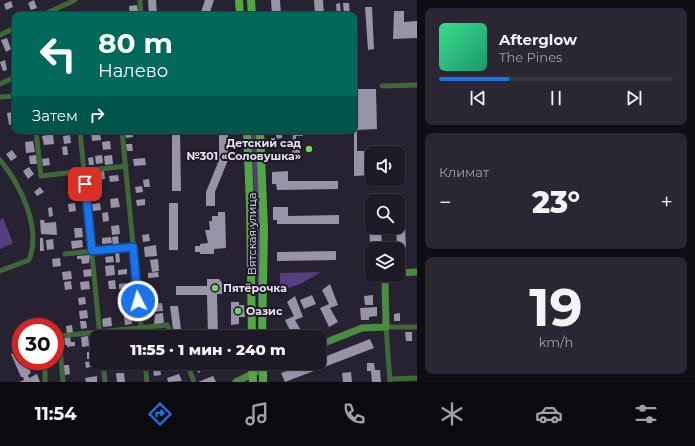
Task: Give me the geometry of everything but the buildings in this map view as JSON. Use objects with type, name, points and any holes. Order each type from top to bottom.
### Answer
[{"type":"main road","points":[[241,12],[246,1]]},
{"type":"main road","points":[[246,1],[251,12]]},
{"type":"main road","name":"Вятская улица","points":[[247,134],[252,330]]},
{"type":"main road","name":"Вятская улица","points":[[260,134],[263,205],[262,330]]},
{"type":"main road","points":[[250,206],[258,207],[263,205]]},
{"type":"main road","points":[[263,370],[263,382]]},
{"type":"street","points":[[49,12],[75,0]]},
{"type":"street","points":[[140,0],[141,12]]},
{"type":"street","points":[[0,35],[12,29]]},
{"type":"street","points":[[0,84],[12,78]]},
{"type":"street","points":[[382,86],[417,85]]},
{"type":"street","points":[[0,97],[12,96]]},
{"type":"street","points":[[36,134],[41,176],[126,166]]},
{"type":"street","points":[[80,134],[100,330]]},
{"type":"street","points":[[122,134],[141,328]]},
{"type":"street","points":[[0,160],[12,174],[21,190],[27,206],[32,236],[32,254],[29,260],[0,271]]},
{"type":"street","points":[[65,254],[133,247]]},
{"type":"street","points":[[405,273],[417,272]]},
{"type":"street","points":[[387,282],[386,327],[390,380],[417,378]]},
{"type":"street","points":[[127,330],[167,325],[169,330]]},
{"type":"street","points":[[326,342],[362,328],[417,327]]},
{"type":"street","points":[[63,382],[59,336],[90,334]]},
{"type":"street","points":[[45,370],[45,382]]},
{"type":"street","points":[[104,370],[105,382]]},
{"type":"street","points":[[146,370],[147,382]]},
{"type":"street","points":[[190,370],[194,382]]},
{"type":"street","points":[[236,382],[252,378],[259,370]]},
{"type":"shaded area","points":[[251,134],[257,134],[261,203],[255,203]]},
{"type":"shaded area","points":[[255,209],[261,209],[259,330]]},
{"type":"shaded area","points":[[3,218],[13,243],[0,249],[0,220]]},
{"type":"shaded area","points":[[321,272],[300,284],[280,291],[280,273]]},
{"type":"place","name":"Детский сад №301 «Соловушка»","points":[[309,149]]},
{"type":"place","name":"Пятёрочка","points":[[215,288]]},
{"type":"place","name":"Оазис","points":[[238,311]]},
{"type":"route","points":[[85,184],[92,251],[133,247],[138,301]]}]
